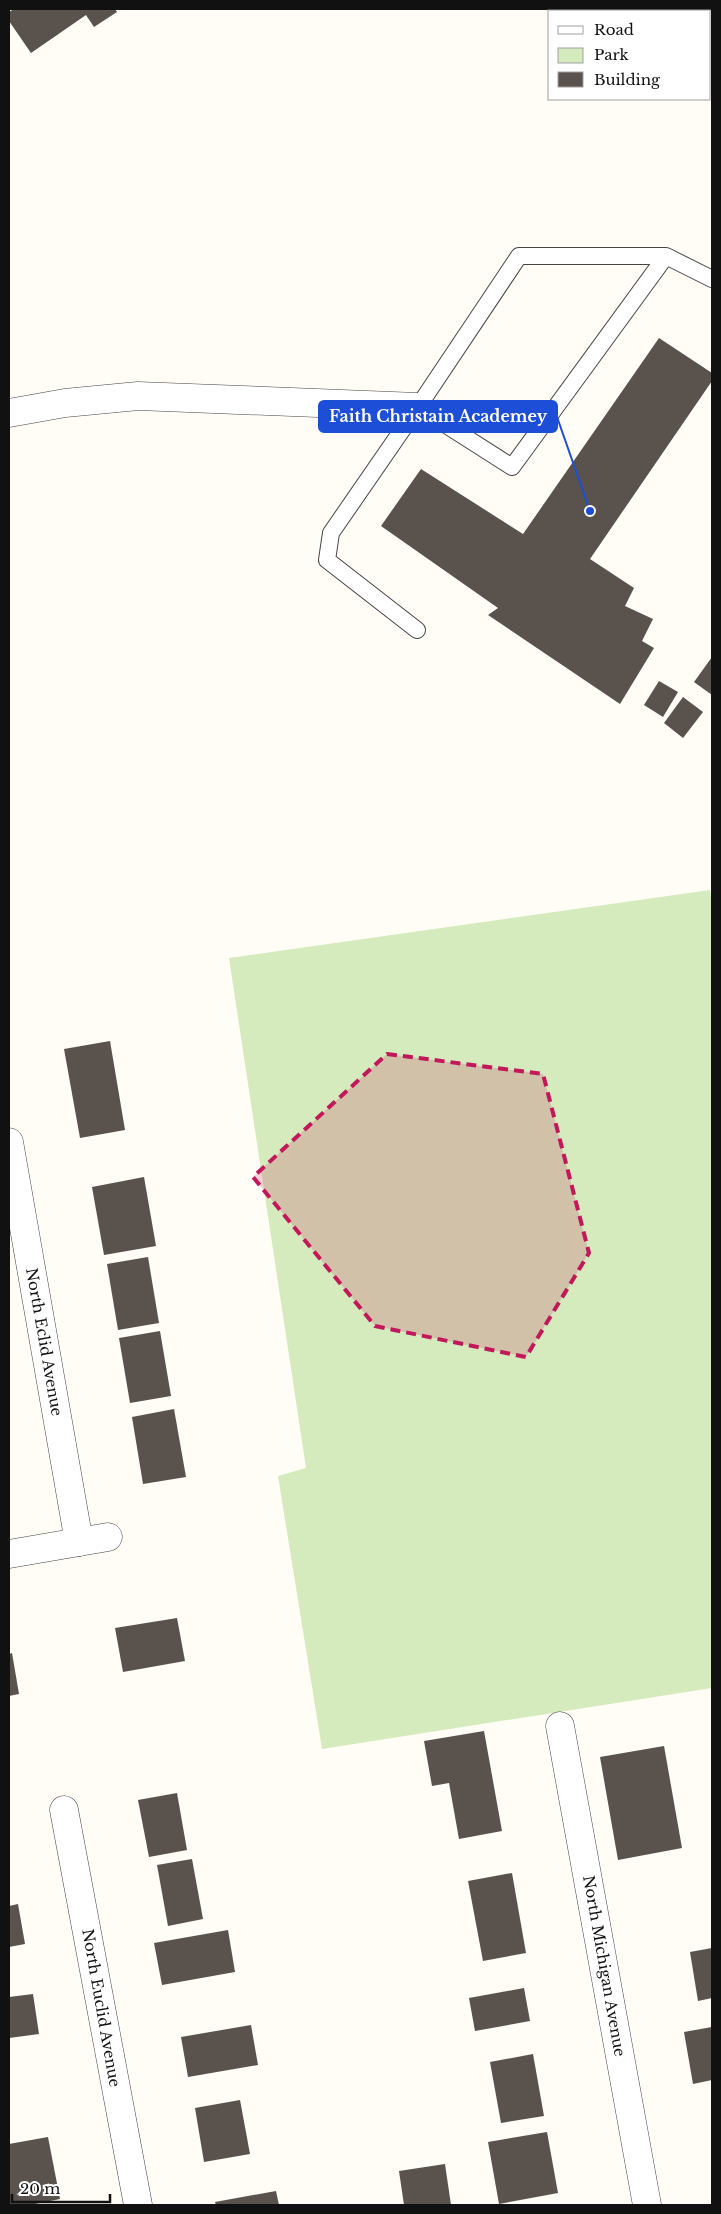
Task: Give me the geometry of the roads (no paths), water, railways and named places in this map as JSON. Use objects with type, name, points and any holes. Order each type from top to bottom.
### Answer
[{"type":"street","points":[[9,413],[66,403],[138,396],[418,407]]},
{"type":"street","name":"North Eclid Avenue","points":[[9,1142],[79,1542]]},
{"type":"street","points":[[9,1554],[108,1537]]},
{"type":"street","name":"North Michigan Avenue","points":[[560,1726],[647,2205]]},
{"type":"street","name":"North Euclid Avenue","points":[[64,1810],[138,2205]]},
{"type":"lane","points":[[417,630],[327,560],[331,533],[519,256],[666,256],[712,280]]},
{"type":"lane","points":[[418,407],[512,467],[666,256]]},
{"type":"place","name":"Faith Christain Academey","points":[[590,511]]}]
